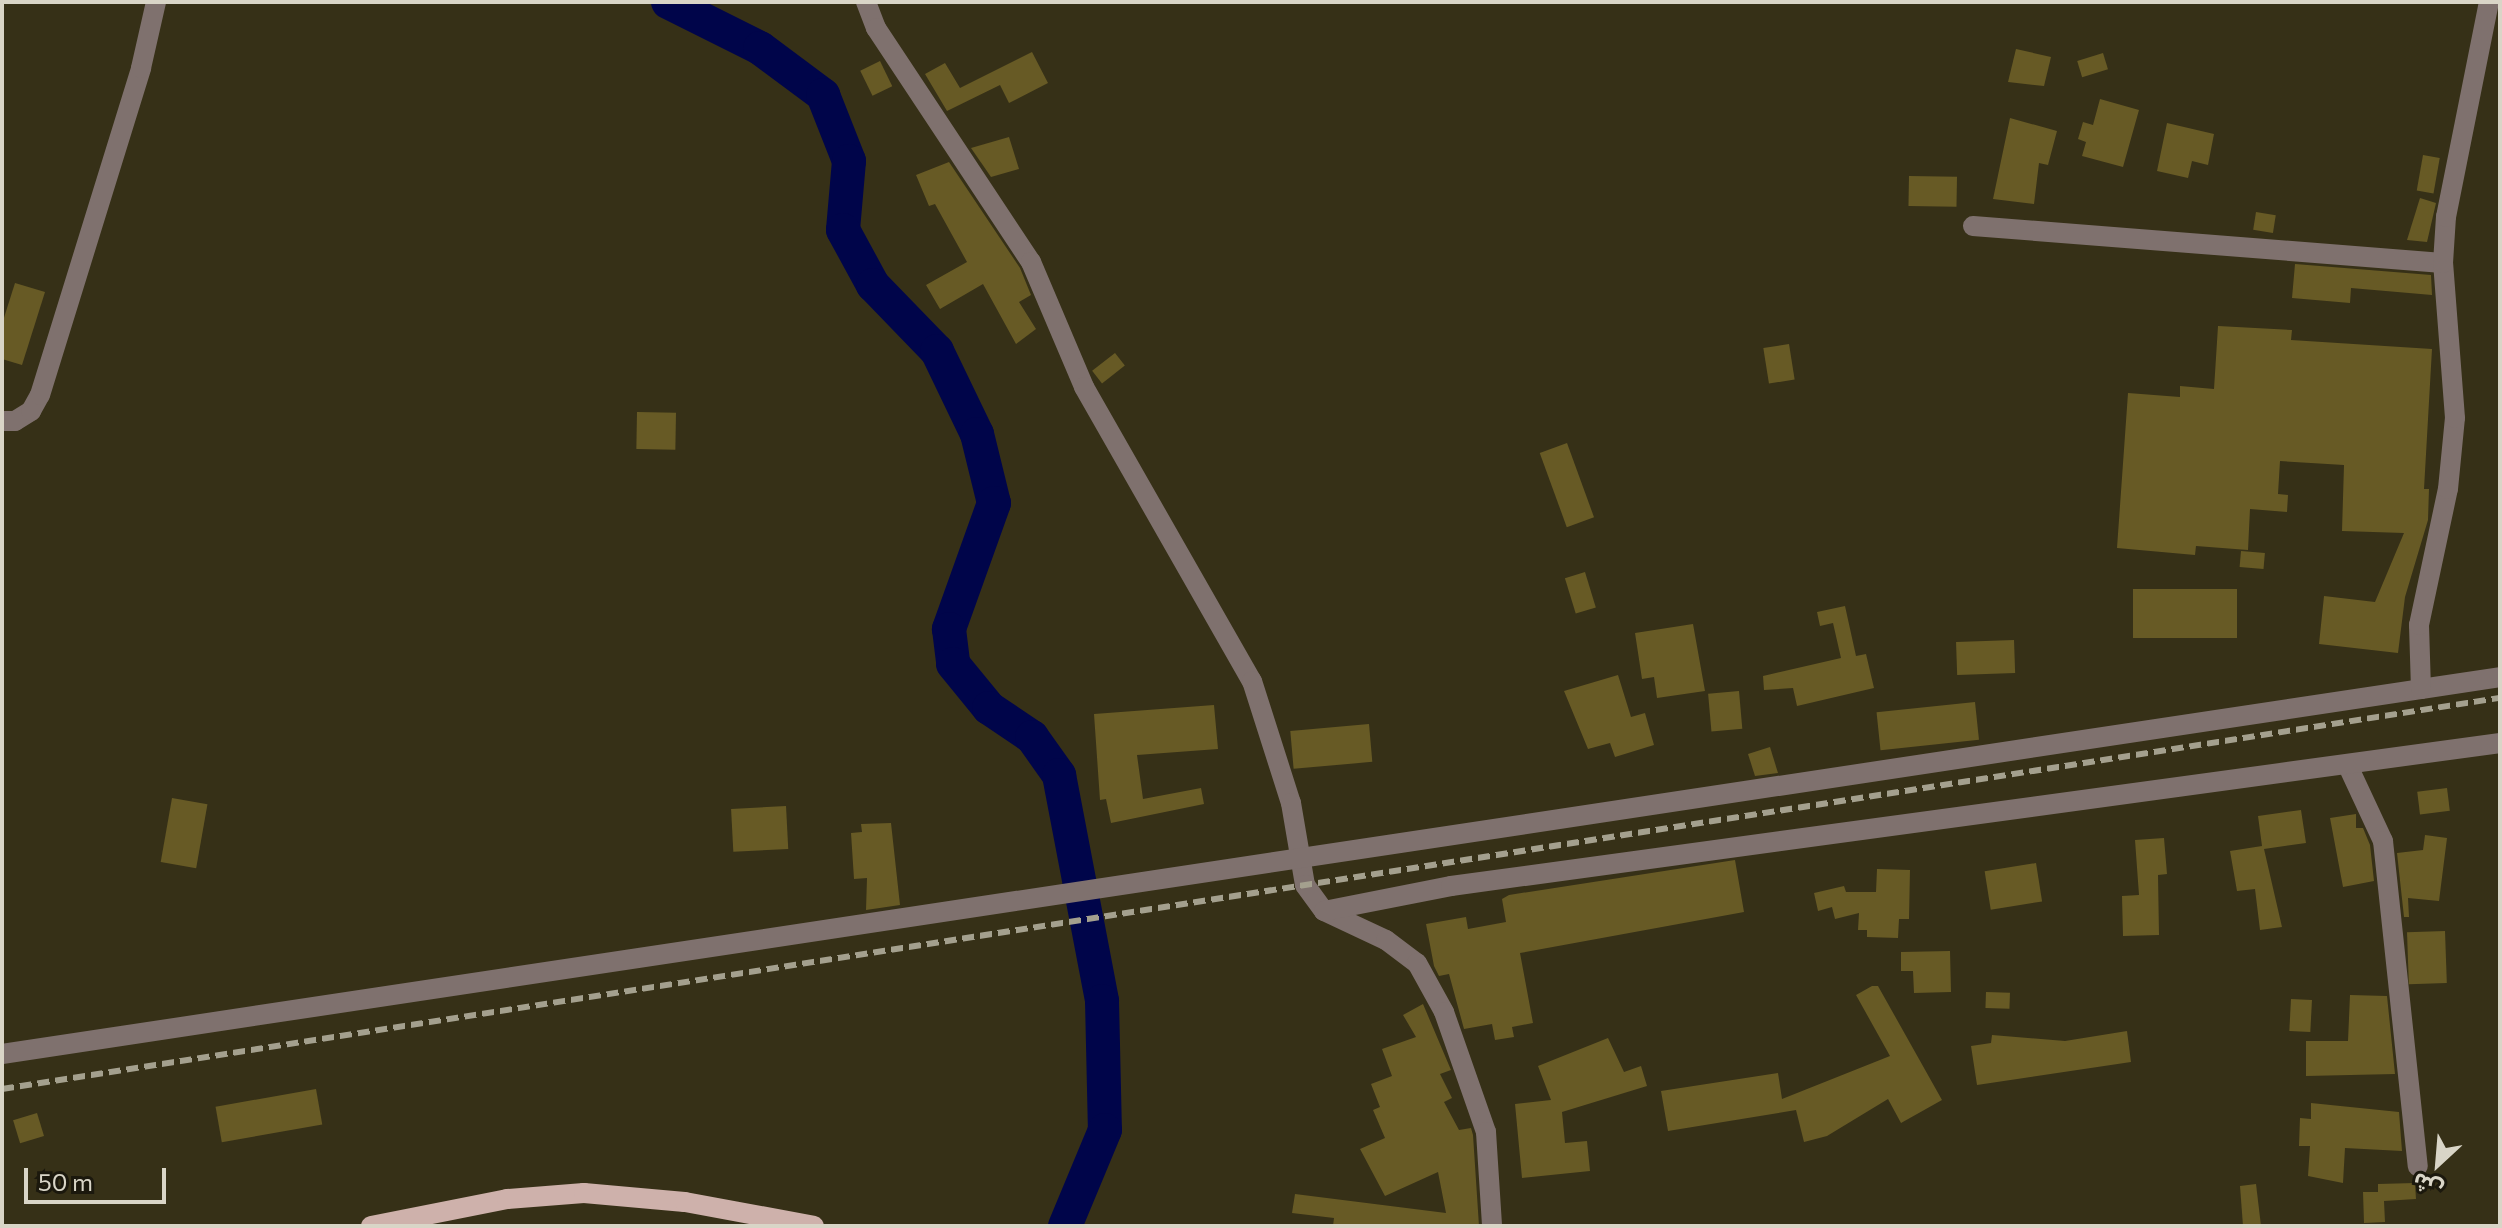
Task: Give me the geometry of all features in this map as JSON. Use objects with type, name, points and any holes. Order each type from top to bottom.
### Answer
[{"type":"main road","points":[[371,1226],[507,1199],[584,1193],[685,1202],[814,1226]]},
{"type":"street","points":[[2,421],[15,421],[31,411],[40,395],[141,68],[156,2]]},
{"type":"street","points":[[866,2],[876,28],[1031,262],[1084,387],[1252,681],[1291,803],[1305,885],[1324,911],[1386,940],[1417,963],[1444,1012],[1486,1132],[1492,1226]]},
{"type":"street","points":[[2421,689],[2419,625],[2448,489],[2455,418],[2443,263],[2456,148],[2489,2]]},
{"type":"street","points":[[1973,226],[2443,263]]},
{"type":"street","points":[[2,1054],[1302,862],[2500,677]]},
{"type":"street","points":[[1324,911],[1482,881],[2500,743]]},
{"type":"street","points":[[2348,766],[2383,841],[2418,1166]]},
{"type":"building","points":[[2016,49],[2051,57],[2044,86],[2008,82]]},
{"type":"building","points":[[1032,52],[1048,83],[1009,103],[1000,85],[947,111],[925,74],[945,63],[960,88]]},
{"type":"building","points":[[2103,53],[2108,69],[2082,77],[2077,61]]},
{"type":"building","points":[[880,61],[892,86],[873,96],[860,71]]},
{"type":"building","points":[[2100,99],[2139,110],[2123,167],[2082,156],[2086,142],[2078,139],[2083,122],[2093,125]]},
{"type":"building","points":[[2010,118],[2057,131],[2048,165],[2039,163],[2034,204],[1993,199]]},
{"type":"building","points":[[2167,123],[2214,134],[2208,165],[2192,161],[2188,178],[2157,171]]},
{"type":"building","points":[[1009,137],[1019,169],[991,177],[971,148]]},
{"type":"building","points":[[2423,155],[2440,158],[2433,193],[2417,190]]},
{"type":"building","points":[[949,162],[1020,268],[1031,295],[1019,302],[1036,329],[1016,344],[983,284],[940,309],[926,285],[967,262],[935,204],[929,206],[916,175]]},
{"type":"building","points":[[1909,176],[1957,177],[1956,207],[1908,206]]},
{"type":"building","points":[[2420,198],[2436,203],[2427,242],[2407,240]]},
{"type":"building","points":[[2256,212],[2276,215],[2273,233],[2253,230]]},
{"type":"building","points":[[2295,264],[2431,275],[2432,295],[2351,288],[2350,303],[2292,298]]},
{"type":"building","points":[[15,283],[45,292],[22,365],[2,359],[2,324]]},
{"type":"building","points":[[2218,326],[2292,330],[2291,340],[2432,349],[2424,489],[2429,489],[2428,520],[2405,597],[2398,653],[2319,644],[2324,596],[2375,602],[2404,533],[2342,531],[2344,465],[2280,461],[2278,494],[2288,495],[2287,512],[2250,509],[2248,550],[2196,546],[2195,555],[2117,548],[2128,393],[2180,397],[2180,386],[2214,389]]},
{"type":"building","points":[[1789,344],[1795,380],[1769,384],[1763,348]]},
{"type":"building","points":[[1115,353],[1125,366],[1102,383],[1092,371]]},
{"type":"building","points":[[637,412],[676,413],[675,450],[636,449]]},
{"type":"building","points":[[1567,443],[1594,517],[1567,527],[1540,453]]},
{"type":"building","points":[[2241,551],[2265,553],[2264,569],[2240,567]]},
{"type":"building","points":[[1585,572],[1596,607],[1576,614],[1565,578]]},
{"type":"building","points":[[2133,589],[2237,589],[2237,638],[2133,638]]},
{"type":"building","points":[[1845,606],[1856,656],[1866,654],[1874,688],[1797,706],[1793,688],[1764,690],[1763,676],[1841,658],[1833,623],[1820,626],[1817,612]]},
{"type":"building","points":[[1693,624],[1705,691],[1657,698],[1654,677],[1642,679],[1635,633]]},
{"type":"building","points":[[2014,640],[2015,673],[1957,675],[1956,642]]},
{"type":"building","points":[[1618,675],[1631,717],[1645,713],[1654,745],[1615,757],[1610,743],[1588,749],[1564,691]]},
{"type":"building","points":[[1739,691],[1742,729],[1711,732],[1708,694]]},
{"type":"building","points":[[1975,702],[1979,740],[1881,750],[1877,712]]},
{"type":"building","points":[[1214,705],[1218,749],[1137,755],[1143,799],[1201,788],[1204,804],[1111,823],[1106,799],[1100,800],[1094,714]]},
{"type":"building","points":[[1369,724],[1372,762],[1294,769],[1290,731]]},
{"type":"building","points":[[1770,747],[1778,773],[1755,776],[1748,754]]},
{"type":"building","points":[[2447,788],[2450,811],[2420,814],[2417,792]]},
{"type":"building","points":[[172,798],[207,804],[196,868],[161,862]]},
{"type":"building","points":[[786,806],[788,849],[733,852],[731,809]]},
{"type":"building","points":[[2301,810],[2306,843],[2264,849],[2282,927],[2260,930],[2255,889],[2237,891],[2230,851],[2262,846],[2258,816]]},
{"type":"building","points":[[2356,814],[2356,828],[2363,828],[2370,845],[2374,881],[2343,887],[2330,818]]},
{"type":"building","points":[[891,823],[900,905],[866,910],[867,878],[854,879],[851,833],[862,832],[861,824]]},
{"type":"building","points":[[2425,835],[2447,838],[2439,901],[2408,898],[2409,917],[2404,917],[2397,853],[2423,850]]},
{"type":"building","points":[[2164,838],[2167,874],[2158,875],[2159,935],[2123,936],[2122,896],[2139,895],[2135,840]]},
{"type":"building","points":[[1735,860],[1744,912],[1520,953],[1533,1023],[1512,1027],[1514,1037],[1495,1040],[1492,1024],[1464,1029],[1449,974],[1439,976],[1434,966],[1426,924],[1466,917],[1468,929],[1506,922],[1502,899],[1509,895]]},
{"type":"building","points":[[2036,863],[2042,902],[1991,910],[1985,871]]},
{"type":"building","points":[[1877,869],[1910,870],[1909,919],[1899,919],[1898,938],[1867,937],[1867,930],[1858,930],[1859,913],[1835,919],[1832,907],[1818,911],[1814,893],[1844,886],[1846,892],[1876,892]]},
{"type":"building","points":[[2445,931],[2447,983],[2409,984],[2407,932]]},
{"type":"building","points":[[1950,951],[1951,992],[1914,993],[1913,971],[1901,971],[1901,952]]},
{"type":"building","points":[[1878,986],[1942,1100],[1901,1123],[1888,1099],[1827,1136],[1804,1142],[1796,1110],[1668,1131],[1661,1091],[1778,1073],[1782,1099],[1890,1056],[1856,995]]},
{"type":"building","points":[[1986,992],[2010,993],[2009,1009],[1985,1008]]},
{"type":"building","points":[[2350,995],[2387,996],[2395,1074],[2306,1076],[2306,1041],[2348,1041]]},
{"type":"building","points":[[2291,999],[2312,1000],[2310,1032],[2289,1031]]},
{"type":"building","points":[[1423,1004],[1451,1070],[1440,1074],[1452,1098],[1444,1102],[1459,1130],[1471,1128],[1473,1135],[1479,1226],[1333,1226],[1334,1218],[1292,1213],[1295,1194],[1446,1213],[1438,1172],[1385,1196],[1360,1149],[1385,1138],[1373,1110],[1380,1107],[1371,1084],[1392,1076],[1382,1049],[1416,1037],[1403,1015]]},
{"type":"building","points":[[2127,1031],[2131,1062],[1977,1085],[1971,1046],[1991,1043],[1992,1035],[2065,1041]]},
{"type":"building","points":[[1608,1038],[1624,1072],[1641,1066],[1647,1086],[1562,1112],[1565,1143],[1587,1141],[1590,1171],[1522,1178],[1515,1104],[1551,1100],[1538,1066]]},
{"type":"building","points":[[316,1089],[322,1124],[222,1142],[216,1107]]},
{"type":"building","points":[[2311,1103],[2399,1112],[2402,1151],[2345,1148],[2343,1183],[2308,1176],[2310,1146],[2299,1146],[2300,1118],[2311,1119]]},
{"type":"building","points":[[37,1113],[44,1136],[20,1143],[13,1120]]},
{"type":"building","points":[[2415,1183],[2416,1199],[2384,1201],[2385,1222],[2364,1223],[2363,1192],[2378,1192],[2378,1184]]},
{"type":"building","points":[[2256,1184],[2261,1226],[2243,1226],[2240,1186]]},
{"type":"waterway","points":[[668,2],[760,48],[823,95],[849,161],[843,230],[873,285],[937,351],[977,434],[994,503],[949,629],[953,664],[989,708],[1032,737],[1059,775],[1102,1001],[1105,1130],[1065,1226]]},
{"type":"railway","points":[[2,1089],[2500,698]]}]
